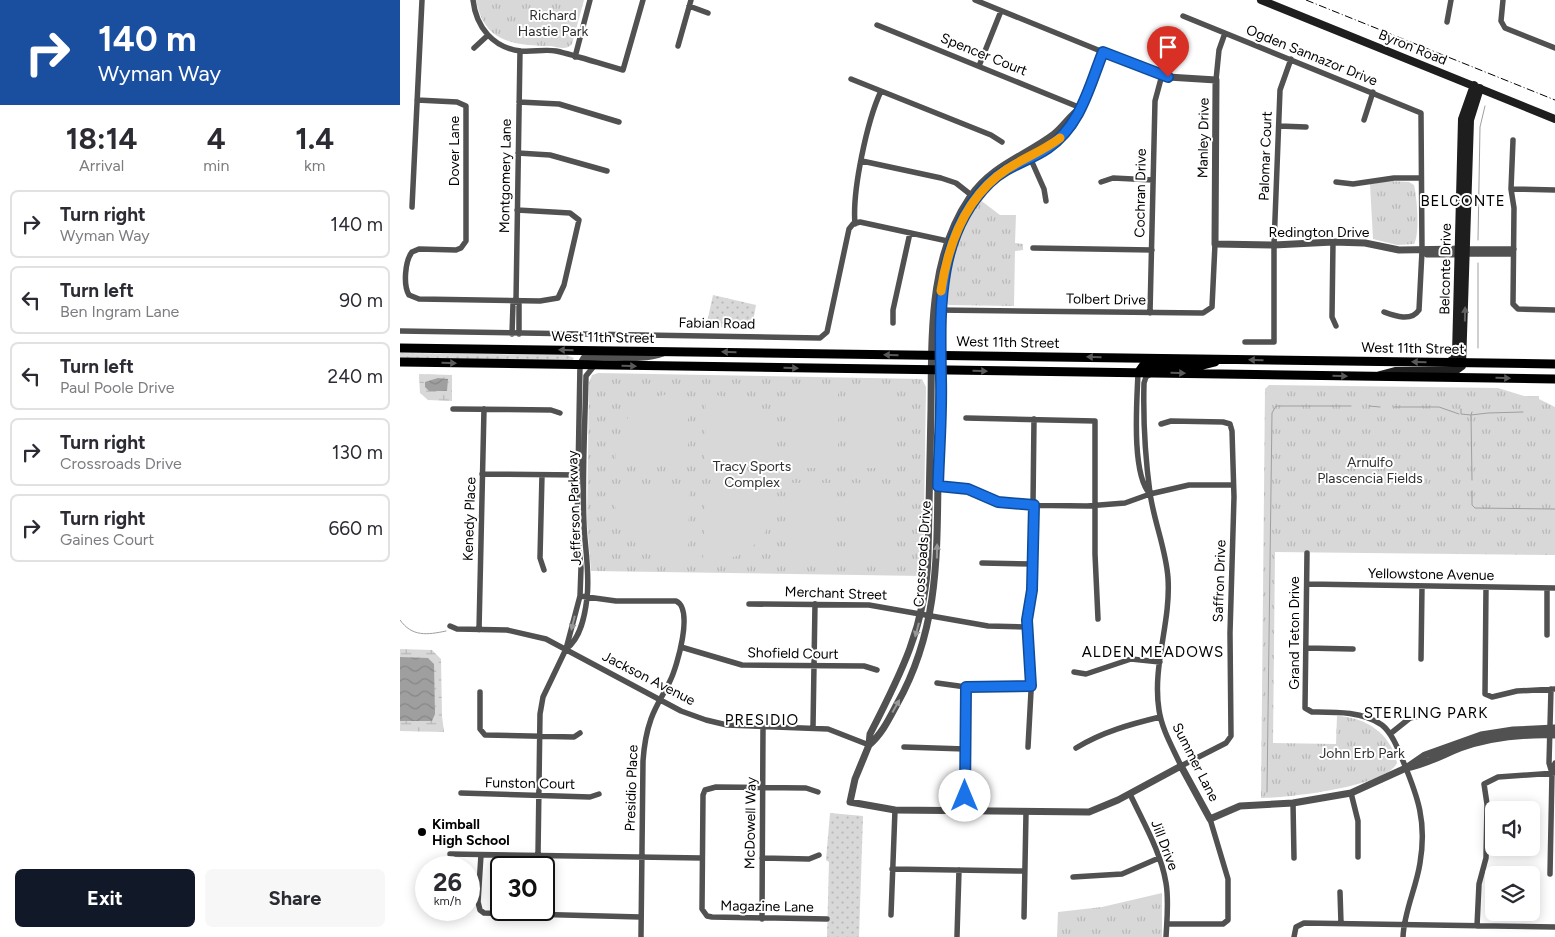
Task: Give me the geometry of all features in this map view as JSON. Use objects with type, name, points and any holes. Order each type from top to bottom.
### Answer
[{"type":"main road","name":"Byron Road","points":[[1261,0],[1555,119]]},
{"type":"main road","name":"Belconte Drive","points":[[1449,362],[1454,359],[1456,354],[1470,120],[1477,86]]},
{"type":"main road","name":"Belconte Drive","points":[[1462,252],[1463,363]]},
{"type":"main road","name":"West 11th Street","points":[[400,348],[1555,364]]},
{"type":"main road","points":[[1138,373],[1143,366],[1148,364],[1203,365],[1219,359]]},
{"type":"main road","name":"West 11th Street","points":[[400,362],[1555,379]]},
{"type":"main road","points":[[1378,376],[1395,371],[1455,371],[1461,369],[1463,363]]},
{"type":"street","points":[[412,207],[422,0]]},
{"type":"street","points":[[473,0],[477,17],[487,36],[508,48],[520,51],[553,51],[623,70],[643,0]]},
{"type":"street","points":[[575,57],[590,0]]},
{"type":"street","points":[[975,0],[1162,75],[1180,79],[1216,80]]},
{"type":"street","points":[[1447,22],[1451,0]]},
{"type":"street","points":[[1503,0],[1502,24],[1509,30],[1555,48]]},
{"type":"street","points":[[678,46],[690,3],[708,13]]},
{"type":"street","points":[[979,66],[1001,11]]},
{"type":"street","name":"Ogden Sannazor Drive","points":[[1183,16],[1418,110],[1423,117],[1421,178]]},
{"type":"street","name":"Spencer Court","points":[[877,25],[1081,108]]},
{"type":"street","name":"Manley Drive","points":[[1215,244],[1216,80],[1218,50],[1225,33]]},
{"type":"street","points":[[474,48],[487,36]]},
{"type":"street","name":"Montgomery Lane","points":[[515,334],[513,304],[516,301],[520,51]]},
{"type":"street","name":"Crossroads Drive","points":[[869,746],[878,737],[911,680],[931,615],[937,563],[937,310],[951,242],[973,197],[990,181],[1056,132],[1081,108],[1103,52]]},
{"type":"street","name":"Palomar Court","points":[[1245,342],[1274,342],[1274,245],[1280,90],[1291,60]]},
{"type":"street","name":"Cochran Drive","points":[[1150,313],[1155,100],[1162,75]]},
{"type":"street","points":[[851,79],[991,134],[1002,142]]},
{"type":"street","points":[[881,91],[875,104],[862,161],[854,208],[855,224],[860,222],[951,242]]},
{"type":"street","points":[[1364,120],[1373,92]]},
{"type":"street","name":"Dover Lane","points":[[417,100],[463,103],[468,111],[466,241],[463,246],[456,250],[419,249],[412,252],[408,259],[406,288],[409,295],[419,299],[516,301]]},
{"type":"street","points":[[519,102],[559,104],[619,122]]},
{"type":"street","points":[[1278,126],[1306,128]]},
{"type":"street","points":[[1513,140],[1511,190],[1514,308],[1555,310]]},
{"type":"street","points":[[518,153],[550,155],[607,171]]},
{"type":"street","points":[[1028,154],[1044,189],[1046,201]]},
{"type":"street","points":[[862,161],[941,178],[956,184],[973,197]]},
{"type":"street","points":[[1101,182],[1113,178],[1153,180]]},
{"type":"street","points":[[1336,182],[1352,184],[1394,178],[1421,178],[1422,251],[1419,310],[1413,316],[1404,317],[1384,312]]},
{"type":"street","points":[[1511,190],[1555,190]]},
{"type":"street","points":[[516,301],[553,300],[561,295],[580,223],[577,216],[570,213],[517,210]]},
{"type":"street","name":"Fabian Road","points":[[400,331],[815,338],[823,336],[828,326],[848,229],[855,224]]},
{"type":"street","points":[[893,323],[893,310],[910,233]]},
{"type":"street","points":[[1333,242],[1332,317],[1336,326]]},
{"type":"street","name":"Redington Drive","points":[[1215,244],[1274,245],[1333,242],[1365,243],[1399,250],[1422,251],[1427,248],[1462,252],[1514,252]]},
{"type":"street","name":"Tolbert Drive","points":[[937,310],[1203,313],[1211,309],[1213,300],[1215,244]]},
{"type":"street","points":[[1032,248],[1152,250]]},
{"type":"street","points":[[580,365],[584,358],[596,356],[647,357],[666,352]]},
{"type":"street","name":"Jefferson Parkway","points":[[566,649],[574,643],[582,620],[587,596],[581,475],[580,365]]},
{"type":"street","name":"Jefferson Parkway","points":[[538,855],[539,737],[543,697],[566,649],[580,596],[581,568],[577,528],[586,376],[595,365]]},
{"type":"street","name":"Crossroads Drive","points":[[895,810],[850,802],[855,778],[869,746],[870,734],[908,658],[922,613],[928,564],[936,370]]},
{"type":"street","name":"Summer Lane","points":[[1138,373],[1138,452],[1146,489],[1150,494]]},
{"type":"street","name":"Summer Lane","points":[[1153,373],[1145,380],[1143,433],[1150,494],[1166,556],[1168,578],[1168,614],[1160,662],[1158,702],[1160,717],[1181,766],[1210,819],[1228,879],[1227,922],[1223,924],[1167,924]]},
{"type":"street","points":[[453,409],[551,410],[560,413]]},
{"type":"street","name":"Kenedy Place","points":[[479,630],[484,409]]},
{"type":"street","points":[[966,418],[1095,421],[1098,619]]},
{"type":"street","points":[[1028,747],[1031,686],[1027,627],[1032,590],[1034,419]]},
{"type":"street","name":"Saffron Drive","points":[[1161,424],[1171,421],[1230,424],[1234,486],[1230,740],[1181,766]]},
{"type":"street","points":[[482,474],[581,475]]},
{"type":"street","points":[[542,475],[540,558],[544,570]]},
{"type":"street","points":[[938,486],[968,489],[998,502],[1034,505],[1095,506],[1125,502],[1189,485],[1234,486]]},
{"type":"street","name":"Grand Teton Drive","points":[[1307,553],[1305,705],[1309,711],[1361,715],[1383,726],[1390,734]]},
{"type":"street","points":[[982,563],[1032,564]]},
{"type":"street","name":"Yellowstone Avenue","points":[[1307,584],[1555,588]]},
{"type":"street","points":[[1421,659],[1422,586]]},
{"type":"street","points":[[1486,587],[1484,689],[1487,696],[1492,697],[1517,691],[1553,689],[1553,732],[1549,763],[1554,773]]},
{"type":"street","points":[[1547,635],[1548,588]]},
{"type":"street","points":[[580,596],[587,596]]},
{"type":"street","name":"Presidio Place","points":[[587,596],[616,601],[681,603],[684,610],[681,647],[670,680],[659,699],[644,744],[640,937]]},
{"type":"street","name":"Merchant Street","points":[[749,604],[869,605],[988,626],[1027,627]]},
{"type":"street","points":[[813,727],[815,604]]},
{"type":"street","name":"Jackson Avenue","points":[[450,626],[457,629],[525,634],[546,639],[659,699],[706,720],[727,725],[813,727],[840,732],[869,746]]},
{"type":"street","name":"Shofield Court","points":[[681,647],[742,665],[864,666],[877,670]]},
{"type":"street","points":[[1306,648],[1353,649]]},
{"type":"street","points":[[1074,672],[1086,674],[1131,659],[1160,662]]},
{"type":"street","points":[[937,684],[966,687],[1031,686]]},
{"type":"street","points":[[965,811],[966,687]]},
{"type":"street","points":[[480,692],[480,729],[484,735],[574,737],[580,733]]},
{"type":"street","points":[[1403,937],[1404,924],[1420,865],[1423,840],[1420,802],[1390,734],[1410,718],[1419,716]]},
{"type":"street","points":[[1076,748],[1094,738],[1129,724],[1160,717]]},
{"type":"street","name":"McDowell Way","points":[[762,920],[763,727]]},
{"type":"street","points":[[1210,819],[1240,806],[1293,803],[1351,793],[1406,768],[1425,756],[1481,735],[1513,730],[1553,732]]},
{"type":"street","points":[[904,747],[965,749]]},
{"type":"street","points":[[1550,874],[1555,764]]},
{"type":"street","points":[[891,915],[895,810],[1026,813],[1089,812],[1130,794],[1181,766]]},
{"type":"street","points":[[1477,926],[1479,884],[1486,858],[1487,804],[1484,784],[1498,778],[1554,773]]},
{"type":"street","points":[[450,854],[702,858],[705,790],[716,787],[806,788],[818,792]]},
{"type":"street","name":"Funston Court","points":[[461,793],[590,797],[599,794]]},
{"type":"street","points":[[1351,793],[1358,821],[1358,857]]},
{"type":"street","name":"Jill Drive","points":[[1130,794],[1159,858],[1166,884],[1166,937]]},
{"type":"street","points":[[1293,803],[1294,858]]},
{"type":"street","points":[[1024,916],[1026,813]]},
{"type":"street","points":[[480,855],[478,902],[480,910],[484,913],[640,916]]},
{"type":"street","points":[[762,858],[809,859],[818,855]]},
{"type":"street","name":"Magazine Lane","points":[[702,858],[702,909],[707,916],[762,920],[827,919]]},
{"type":"street","points":[[1073,876],[1122,874],[1159,858]]},
{"type":"street","points":[[892,870],[1024,871]]},
{"type":"street","points":[[957,936],[958,870]]},
{"type":"street","points":[[1340,892],[1341,923]]},
{"type":"street","points":[[1294,937],[1296,926],[1304,923],[1555,927]]},
{"type":"green space","name":"Richard Hastie Park","points":[[476,0],[584,0],[572,44],[562,48],[524,44],[502,39],[486,25]]},
{"type":"green space","points":[[1389,181],[1409,182],[1414,185],[1417,206],[1417,232],[1414,244],[1397,245],[1373,239],[1370,184]]},
{"type":"green space","points":[[979,199],[1000,215],[1016,215],[1015,243],[1023,244],[1023,250],[1015,251],[1014,306],[949,305],[944,301],[946,276],[954,248]]},
{"type":"green space","points":[[713,295],[756,305],[752,328],[706,327]]},
{"type":"green space","points":[[400,353],[567,355],[574,358],[572,361],[400,358]]},
{"type":"green space","name":"Tracy Sports Complex","points":[[598,373],[922,379],[926,387],[923,576],[591,571],[587,523],[589,383],[592,375]]},
{"type":"green space","points":[[419,374],[452,375],[452,401],[428,400],[420,393]]},
{"type":"green space","name":"Arnulfo Plascencia Fields","points":[[1269,385],[1498,388],[1524,396],[1539,396],[1539,399],[1555,407],[1555,555],[1275,552],[1273,743],[1336,744],[1337,716],[1347,717],[1367,723],[1383,735],[1394,752],[1397,763],[1389,771],[1375,779],[1356,785],[1291,796],[1261,798],[1265,389]]},
{"type":"green space","points":[[848,389],[895,390],[895,468],[848,468]]},
{"type":"green space","points":[[791,390],[838,390],[838,468],[790,468]]},
{"type":"green space","points":[[683,392],[688,396],[688,460],[684,465],[616,465],[617,444],[620,433],[630,415],[637,408],[656,397]]},
{"type":"green space","points":[[706,394],[717,395],[739,402],[759,414],[773,433],[778,447],[779,467],[708,467],[705,462]]},
{"type":"green space","points":[[788,483],[835,483],[835,561],[788,561]]},
{"type":"green space","points":[[848,483],[895,484],[894,562],[847,562]]},
{"type":"green space","points":[[617,486],[682,487],[689,492],[688,559],[673,561],[658,559],[635,543],[626,531],[614,503],[612,489]]},
{"type":"green space","points":[[706,487],[776,487],[774,510],[766,531],[752,547],[728,559],[703,561]]},
{"type":"green space","points":[[400,649],[432,650],[441,659],[444,732],[400,731]]},
{"type":"green space","points":[[830,813],[863,816],[859,937],[827,937],[829,862],[826,860]]},
{"type":"green space","points":[[1162,893],[1162,937],[1057,937],[1058,912],[1102,907]]},
{"type":"water","points":[[438,378],[448,379],[447,391],[429,391],[425,387],[425,382]]},
{"type":"water","points":[[400,657],[428,658],[434,664],[435,714],[432,721],[400,721]]},
{"type":"waterway","points":[[1478,240],[1480,127],[1485,106]]},
{"type":"waterway","points":[[1478,263],[1478,348]]},
{"type":"waterway","points":[[1267,792],[1272,413],[1276,406],[1351,406]]},
{"type":"waterway","points":[[1369,406],[1380,407]]},
{"type":"waterway","points":[[1394,407],[1439,407],[1459,414]]},
{"type":"waterway","points":[[1461,409],[1461,414],[1471,415],[1472,480]]},
{"type":"waterway","points":[[1472,412],[1471,415],[1523,412]]},
{"type":"waterway","points":[[1472,491],[1472,505],[1475,508],[1555,509]]},
{"type":"waterway","points":[[400,620],[405,626],[415,632],[426,634],[446,631]]},
{"type":"railway","points":[[1306,0],[1555,100]]},
{"type":"slow traffic","points":[[941,291],[954,242],[961,222],[970,205],[990,181],[1019,162],[1048,148],[1060,138]]},
{"type":"place","name":"Kimball High School","points":[[422,832]]},
{"type":"district","name":"BELCONTE","points":[[1463,201]]},
{"type":"district","name":"ALDEN MEADOWS","points":[[1153,652]]},
{"type":"district","name":"STERLING PARK","points":[[1426,713]]},
{"type":"district","name":"PRESIDIO","points":[[762,720]]},
{"type":"route","points":[[965,796],[966,687],[1031,686],[1032,673],[1027,637],[1027,620],[1032,590],[1034,505],[1013,505],[998,502],[977,492],[957,486],[938,486],[941,380],[940,318],[943,279],[961,222],[970,205],[990,181],[1019,162],[1048,148],[1072,126],[1080,114],[1103,52],[1168,77]]},
{"type":"park label","name":"John Erb Park","points":[[1362,753]]}]
